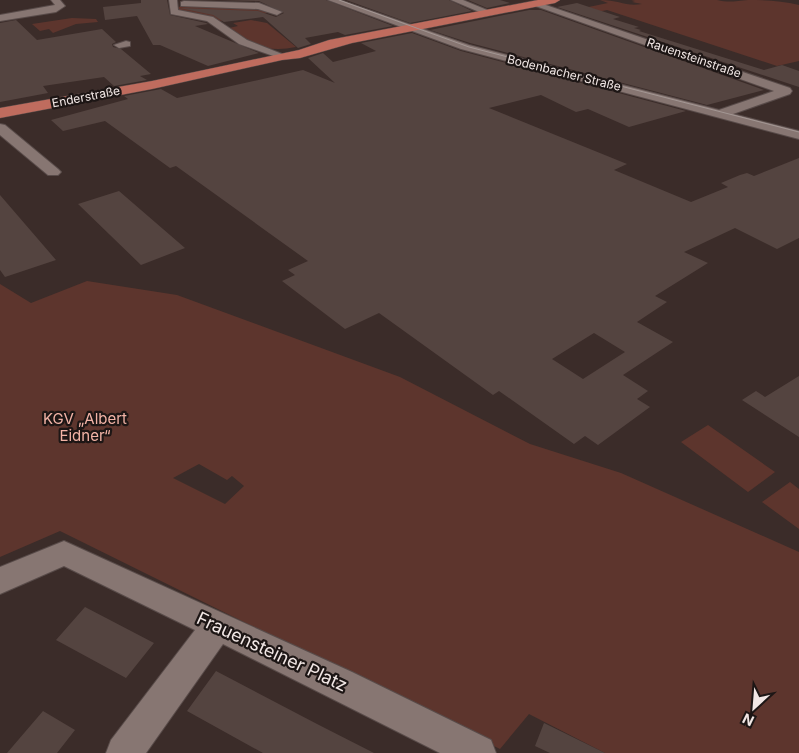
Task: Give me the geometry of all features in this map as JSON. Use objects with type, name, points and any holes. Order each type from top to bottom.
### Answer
[{"type":"main road","name":"Enderstraße","points":[[0,114],[282,56],[300,54],[413,26],[555,0]]},
{"type":"main road","name":"Enderstraße","points":[[0,108],[86,91],[172,80]]},
{"type":"street","name":"Bodenbacher Straße","points":[[332,0],[413,26]]},
{"type":"street","name":"Bodenbacher Straße","points":[[348,0],[474,50],[727,112],[799,126]]},
{"type":"street","points":[[455,0],[486,12]]},
{"type":"street","points":[[231,20],[217,22],[174,12],[173,2],[258,6],[277,12]]},
{"type":"street","points":[[0,18],[55,13],[58,3]]},
{"type":"street","name":"Rauensteinstraße","points":[[534,4],[786,91],[783,94],[727,112]]},
{"type":"street","points":[[217,22],[243,42],[282,56]]},
{"type":"street","name":"Bodenbacher Straße","points":[[727,112],[799,135]]},
{"type":"street","points":[[0,128],[53,172]]},
{"type":"street","name":"Frauensteiner Platz","points":[[0,581],[64,553],[340,684],[478,753]]},
{"type":"street","points":[[124,753],[217,626]]},
{"type":"green space","points":[[600,0],[631,5],[642,4],[632,2],[635,1],[631,0],[717,0],[729,2],[748,0],[774,1],[799,5],[799,61],[777,66],[607,10],[588,14],[574,10],[608,3]]},
{"type":"green space","points":[[181,6],[258,7],[273,12],[219,21],[178,11],[177,8]]},
{"type":"green space","points":[[72,18],[96,19],[98,22],[76,24],[53,33],[49,29],[40,31],[32,24]]},
{"type":"green space","points":[[251,20],[267,23],[296,47],[276,49],[260,46],[229,28],[238,26],[233,23]]},
{"type":"green space","name":"KGV „Albert Eidner“","points":[[87,281],[177,295],[400,377],[530,444],[621,473],[799,552],[799,753],[605,753],[529,714],[500,749],[60,531],[0,557],[0,284],[31,303]],"holes":[[[199,464],[227,480],[232,476],[244,486],[225,504],[173,478]]]},
{"type":"green space","points":[[708,425],[775,472],[748,492],[681,442]]},
{"type":"green space","points":[[790,482],[799,489],[799,529],[762,502]]},
{"type":"building","points":[[141,0],[167,0],[170,15],[206,23],[208,24],[195,26],[259,53],[208,66],[160,45],[153,45],[137,16],[105,20],[103,7],[141,3]]},
{"type":"building","points":[[217,0],[326,0],[393,26],[345,35],[338,32],[305,38],[311,44],[298,48],[263,17],[224,22],[213,15],[180,8],[258,11],[276,17],[284,13],[259,1]]},
{"type":"building","points":[[346,0],[449,0],[472,11],[410,23]]},
{"type":"building","points":[[468,0],[500,0],[510,3],[487,8]]},
{"type":"building","points":[[577,3],[620,17],[613,19],[639,27],[634,28],[641,30],[639,31],[764,70],[782,65],[799,71],[799,87],[557,7]]},
{"type":"building","points":[[529,10],[541,10],[764,90],[707,105],[470,43],[430,30]]},
{"type":"building","points":[[16,20],[37,40],[102,29],[116,42],[112,44],[113,47],[121,49],[151,74],[140,76],[147,80],[114,86],[104,77],[43,86],[48,93],[0,102],[0,23]]},
{"type":"building","points":[[412,33],[461,51],[686,111],[629,127],[588,109],[576,112],[541,95],[489,108],[627,164],[614,170],[691,202],[728,187],[721,183],[740,175],[747,173],[754,176],[799,158],[799,238],[777,249],[735,228],[684,252],[708,263],[655,296],[667,302],[637,322],[673,342],[623,375],[648,391],[637,399],[650,407],[598,445],[585,436],[574,444],[499,391],[493,395],[379,313],[345,329],[282,281],[295,275],[288,270],[308,261],[176,166],[170,168],[105,121],[63,131],[51,120],[128,99],[124,96],[161,89],[177,98],[303,70],[335,83],[308,58],[323,53],[333,62],[376,51],[361,43]],"holes":[[[594,333],[625,352],[583,379],[552,359]]]},
{"type":"building","points":[[119,191],[185,248],[141,265],[78,204]]},
{"type":"building","points":[[0,195],[56,260],[5,277],[0,270]]},
{"type":"building","points":[[799,376],[799,437],[742,400],[756,391],[765,397]]},
{"type":"building","points":[[85,607],[154,643],[126,678],[56,640]]},
{"type":"building","points":[[216,671],[374,753],[263,753],[187,711]]},
{"type":"building","points":[[43,711],[75,730],[57,753],[7,753]]},
{"type":"building","points":[[544,723],[605,753],[550,753],[535,746]]},
{"type":"tram line","points":[[339,0],[469,47],[799,132]]}]
